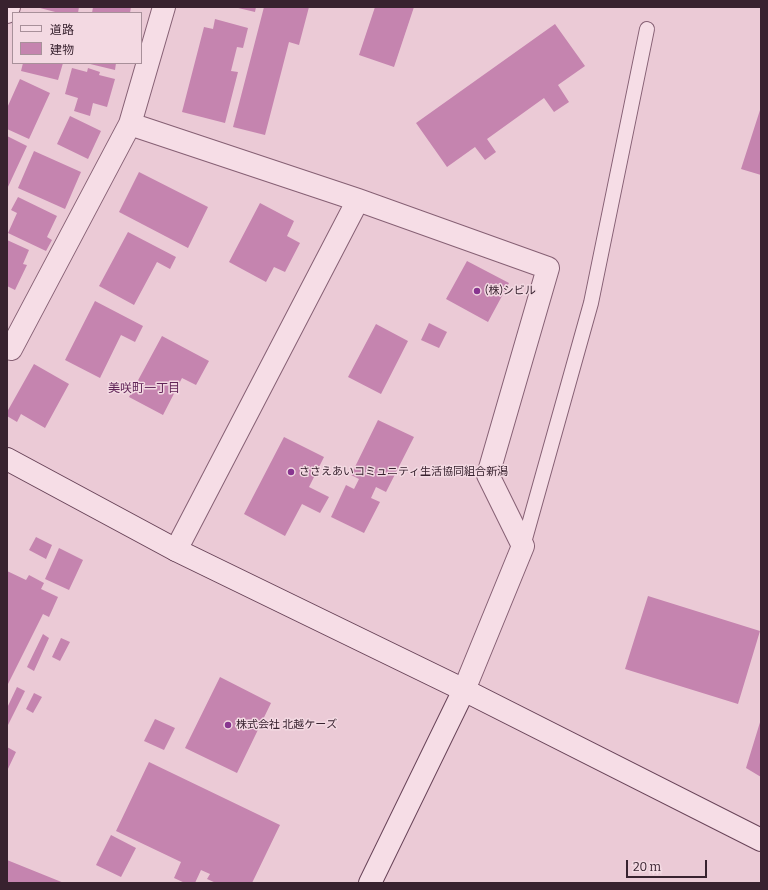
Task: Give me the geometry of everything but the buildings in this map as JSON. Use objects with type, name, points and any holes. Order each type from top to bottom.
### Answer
[{"type":"street","points":[[7,12],[8,7]]},
{"type":"street","points":[[7,346],[11,349],[130,124],[164,7]]},
{"type":"street","points":[[130,124],[358,200],[548,268],[488,475],[523,546],[464,690],[370,883]]},
{"type":"street","points":[[176,550],[358,200]]},
{"type":"street","points":[[7,459],[176,550],[464,690],[761,840]]},
{"type":"lane","points":[[523,546],[591,303],[647,29]]},
{"type":"place","name":"(株)シビル","points":[[477,291]]},
{"type":"place","name":"ささえあいコミュニティ生活協同組合新潟","points":[[291,472]]},
{"type":"place","name":"株式会社 北越ケーズ","points":[[228,725]]},
{"type":"district","name":"美咲町一丁目","points":[[144,389]]}]
